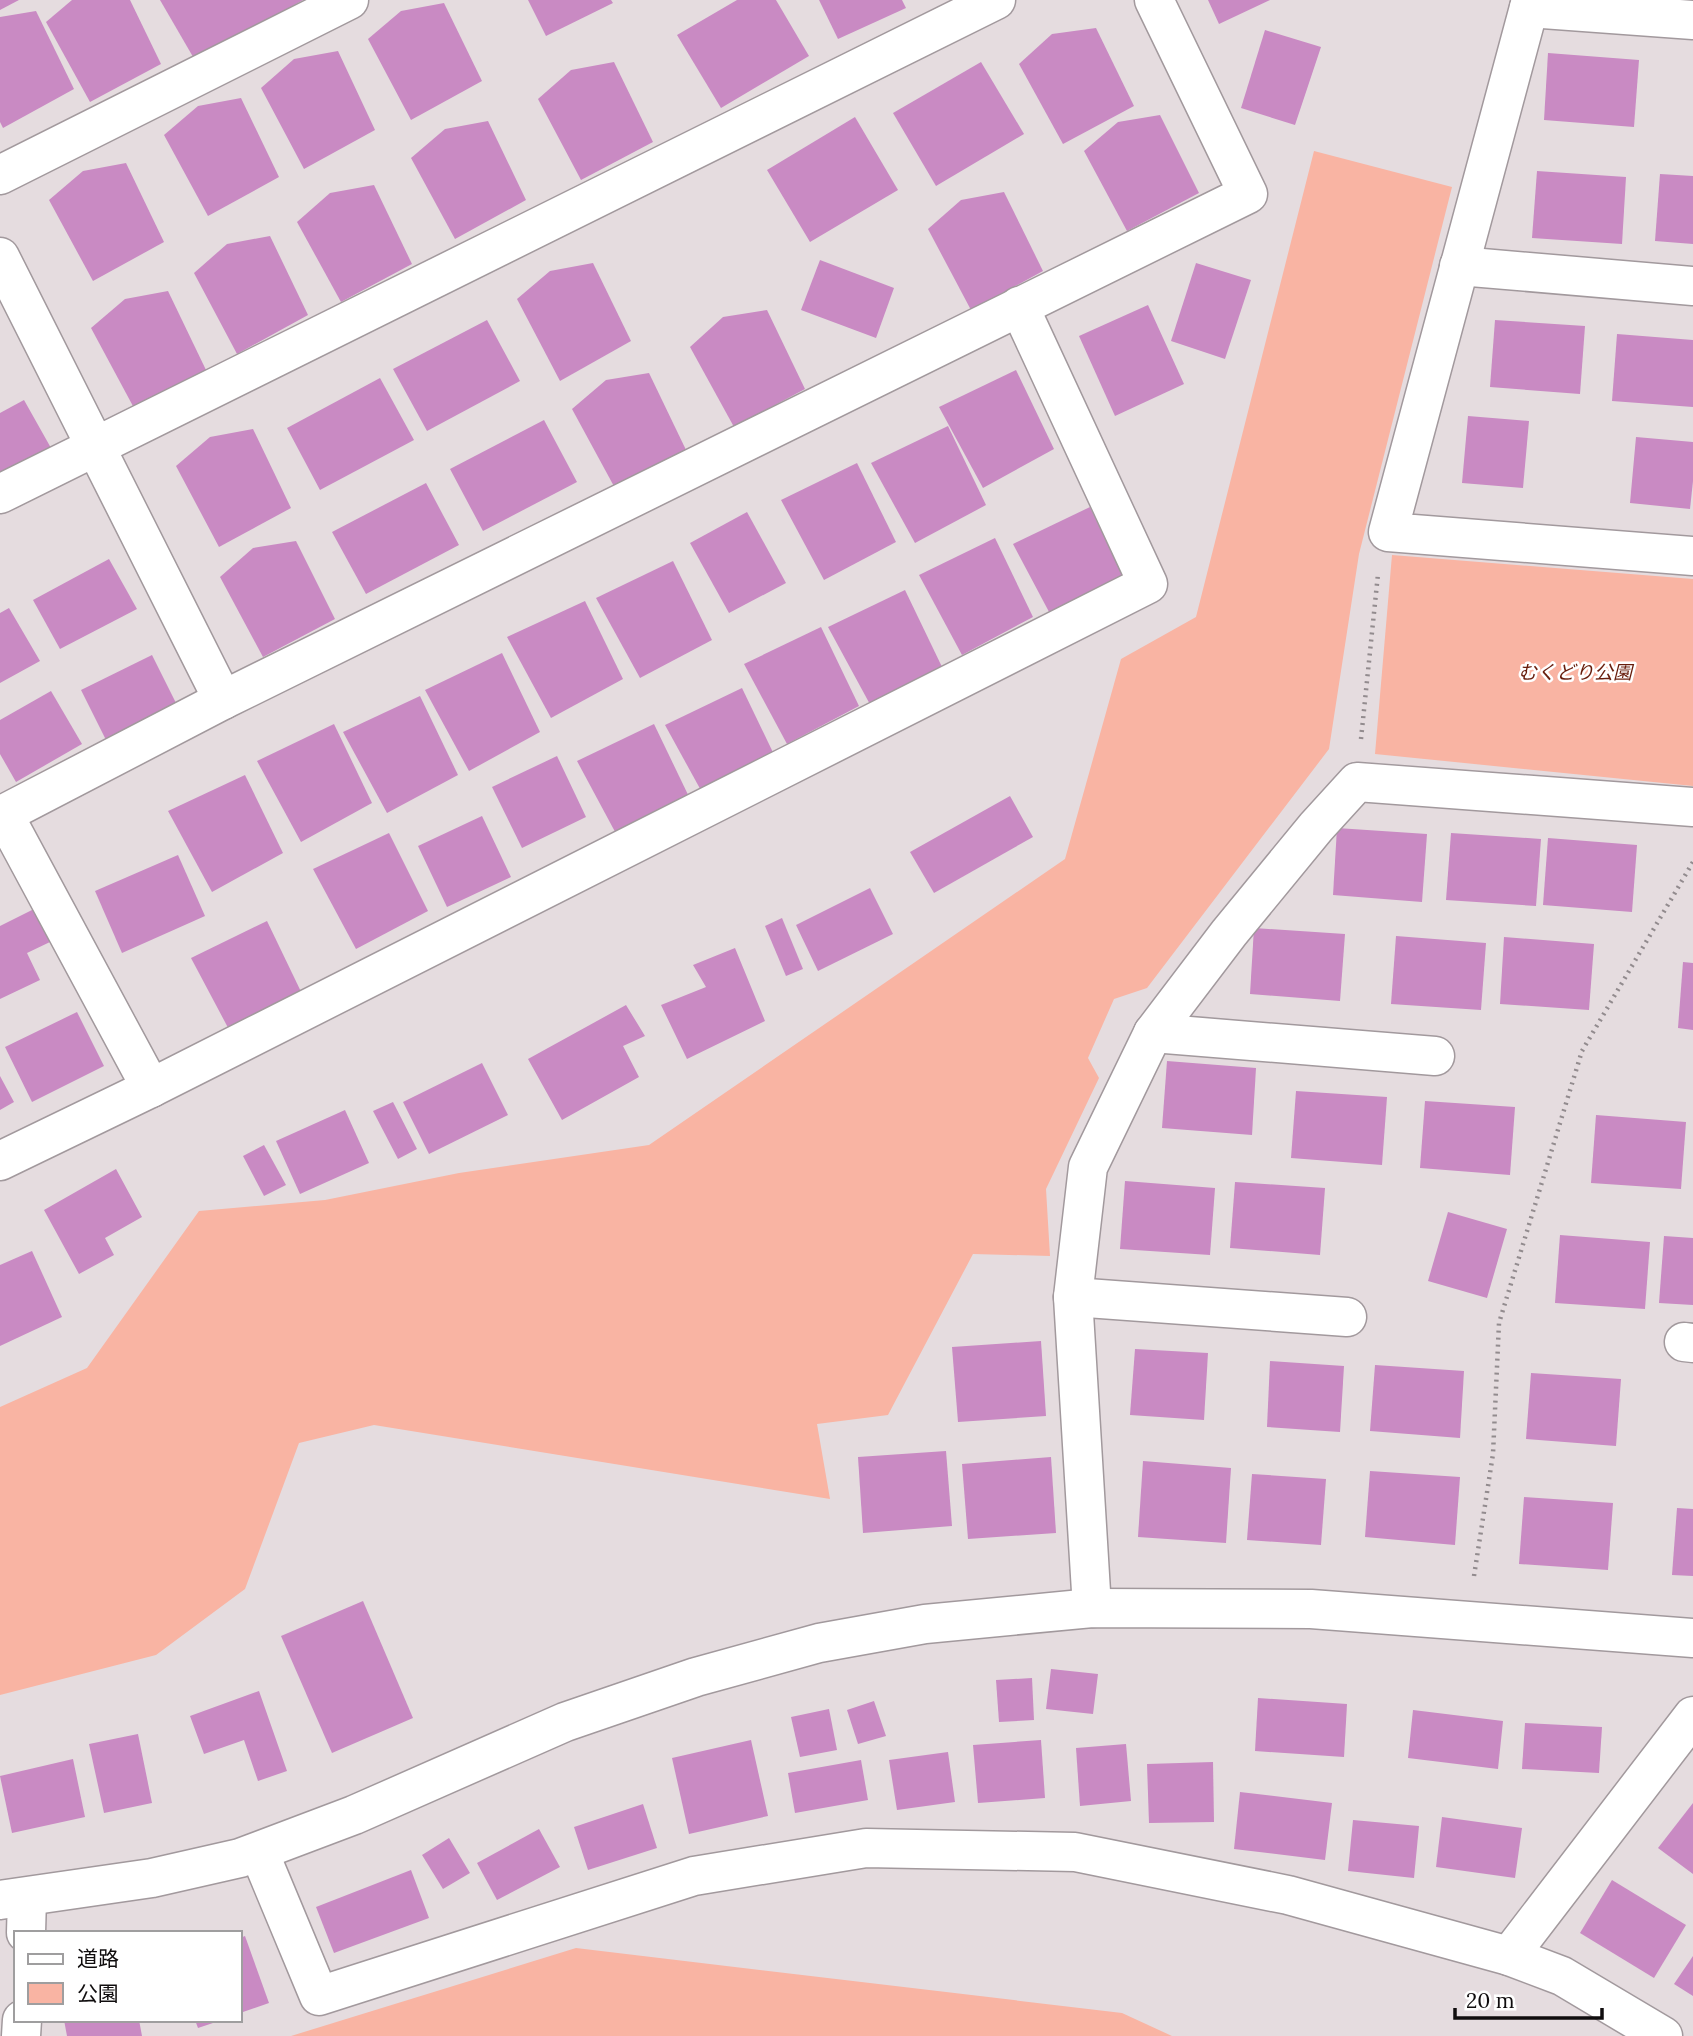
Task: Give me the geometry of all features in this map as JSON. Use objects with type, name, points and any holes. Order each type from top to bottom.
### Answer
[{"type":"street","points":[[0,175],[349,0]]},
{"type":"street","points":[[0,494],[996,0]]},
{"type":"street","points":[[150,1088],[2,816],[223,700],[1248,194],[1154,0]]},
{"type":"street","points":[[1693,20],[1530,4],[1388,533],[1693,556]]},
{"type":"street","points":[[0,257],[223,700]]},
{"type":"street","points":[[1459,266],[1693,286]]},
{"type":"street","points":[[0,1161],[150,1088],[1148,584],[1019,306]]},
{"type":"street","points":[[1092,1608],[1073,1297],[1088,1167],[1153,1033],[1228,933],[1357,782],[1693,807]]},
{"type":"street","points":[[1153,1033],[1435,1056]]},
{"type":"street","points":[[1073,1297],[1347,1317]]},
{"type":"street","points":[[18,1910],[259,1852],[354,1815],[565,1722],[696,1677],[819,1643],[925,1624],[1092,1608],[1311,1609],[1693,1638]]},
{"type":"street","points":[[1509,1956],[1693,1716]]},
{"type":"street","points":[[259,1852],[319,1996],[694,1876],[866,1848],[1075,1852],[1288,1895],[1509,1956],[1562,1976],[1663,2036]]},
{"type":"path","points":[[1357,782],[1379,564],[1388,533]]},
{"type":"path","points":[[1474,1577],[1493,1454],[1499,1323],[1582,1051],[1693,862]]},
{"type":"green space","points":[[1314,151],[1452,187],[1359,554],[1329,749],[1147,988],[1114,999],[1088,1058],[1099,1078],[1046,1189],[1050,1256],[973,1254],[888,1415],[817,1424],[830,1499],[374,1425],[299,1443],[245,1589],[156,1655],[0,1695],[0,1407],[87,1368],[199,1211],[325,1200],[459,1173],[649,1145],[1065,859],[1121,659],[1196,617]]},
{"type":"green space","name":"むくどり公園","points":[[1392,555],[1693,579],[1693,786],[1375,754]]},
{"type":"green space","points":[[576,1948],[1122,2013],[1172,2036],[291,2036]]},
{"type":"building","points":[[0,0],[19,0],[0,10]]},
{"type":"building","points":[[72,0],[130,0],[161,64],[90,102],[46,22]]},
{"type":"building","points":[[160,0],[303,0],[196,62]]},
{"type":"building","points":[[528,0],[611,0],[613,3],[546,36]]},
{"type":"building","points":[[737,0],[776,0],[809,56],[721,108],[677,35]]},
{"type":"building","points":[[819,0],[902,0],[906,8],[838,39]]},
{"type":"building","points":[[1208,0],[1270,0],[1219,24]]},
{"type":"building","points":[[444,3],[482,81],[411,120],[368,39],[401,11]]},
{"type":"building","points":[[36,11],[74,89],[3,128],[0,122],[0,17]]},
{"type":"building","points":[[1096,28],[1134,106],[1063,144],[1019,64],[1052,34]]},
{"type":"building","points":[[1265,30],[1321,47],[1295,125],[1241,108]]},
{"type":"building","points":[[338,51],[375,130],[304,169],[261,88],[294,59]]},
{"type":"building","points":[[1548,53],[1639,60],[1634,127],[1544,120]]},
{"type":"building","points":[[614,62],[653,142],[581,180],[538,99],[571,70]]},
{"type":"building","points":[[981,62],[1024,134],[936,186],[893,113]]},
{"type":"building","points":[[241,98],[279,177],[208,216],[164,135],[198,106]]},
{"type":"building","points":[[1160,115],[1199,193],[1127,231],[1084,151],[1118,122]]},
{"type":"building","points":[[855,117],[898,190],[810,242],[767,170]]},
{"type":"building","points":[[488,121],[526,200],[455,239],[411,158],[445,129]]},
{"type":"building","points":[[126,163],[164,242],[93,281],[49,200],[83,171]]},
{"type":"building","points":[[1537,171],[1626,177],[1622,244],[1532,238]]},
{"type":"building","points":[[1660,174],[1693,176],[1693,244],[1655,241]]},
{"type":"building","points":[[374,185],[412,264],[341,302],[297,222],[330,193]]},
{"type":"building","points":[[1004,192],[1043,271],[971,310],[928,229],[961,200]]},
{"type":"building","points":[[270,236],[308,315],[237,354],[194,273],[227,244]]},
{"type":"building","points":[[820,260],[894,288],[876,338],[801,310]]},
{"type":"building","points":[[593,263],[631,341],[560,381],[517,299],[550,271]]},
{"type":"building","points":[[1196,263],[1251,280],[1225,359],[1171,341]]},
{"type":"building","points":[[168,291],[206,370],[134,408],[91,328],[125,299]]},
{"type":"building","points":[[1148,305],[1184,384],[1115,416],[1079,336]]},
{"type":"building","points":[[767,310],[805,389],[734,427],[690,347],[723,317]]},
{"type":"building","points":[[487,320],[520,381],[427,431],[393,369]]},
{"type":"building","points":[[1495,320],[1585,326],[1580,394],[1490,387]]},
{"type":"building","points":[[1617,334],[1693,340],[1693,407],[1612,401]]},
{"type":"building","points":[[1016,370],[1054,449],[983,488],[939,407]]},
{"type":"building","points":[[649,373],[687,452],[616,490],[572,409],[606,380]]},
{"type":"building","points":[[380,378],[414,440],[320,490],[287,428]]},
{"type":"building","points":[[24,400],[51,448],[0,476],[0,413]]},
{"type":"building","points":[[1468,416],[1529,421],[1523,488],[1462,483]]},
{"type":"building","points":[[544,420],[577,482],[483,531],[450,469]]},
{"type":"building","points":[[948,426],[986,505],[915,543],[871,463]]},
{"type":"building","points":[[253,429],[291,508],[219,547],[176,466],[210,437]]},
{"type":"building","points":[[1636,437],[1693,442],[1690,509],[1630,503]]},
{"type":"building","points":[[857,463],[896,542],[824,580],[781,500]]},
{"type":"building","points":[[426,483],[459,545],[366,594],[332,532]]},
{"type":"building","points":[[1090,507],[1128,587],[1056,625],[1013,544]]},
{"type":"building","points":[[747,512],[786,583],[729,613],[690,543]]},
{"type":"building","points":[[995,538],[1033,617],[962,655],[919,575]]},
{"type":"building","points":[[296,541],[335,619],[263,657],[220,577],[253,548]]},
{"type":"building","points":[[109,559],[137,609],[60,649],[33,600]]},
{"type":"building","points":[[673,561],[712,640],[640,678],[596,598]]},
{"type":"building","points":[[905,590],[943,669],[872,708],[828,627]]},
{"type":"building","points":[[585,601],[623,679],[551,718],[507,637]]},
{"type":"building","points":[[9,608],[40,661],[0,683],[0,613]]},
{"type":"building","points":[[821,627],[859,706],[787,744],[744,664]]},
{"type":"building","points":[[502,653],[540,732],[469,771],[425,690]]},
{"type":"building","points":[[152,655],[178,707],[107,742],[81,690]]},
{"type":"building","points":[[742,688],[780,767],[709,805],[665,725]]},
{"type":"building","points":[[51,691],[82,744],[16,782],[0,754],[0,720]]},
{"type":"building","points":[[420,696],[458,775],[387,813],[343,732]]},
{"type":"building","points":[[334,724],[372,803],[301,842],[257,761]]},
{"type":"building","points":[[654,724],[692,803],[620,841],[577,761]]},
{"type":"building","points":[[557,756],[586,817],[522,848],[492,787]]},
{"type":"building","points":[[245,775],[283,853],[212,892],[168,811]]},
{"type":"building","points":[[1010,796],[1033,837],[934,893],[910,852]]},
{"type":"building","points":[[482,816],[511,877],[447,907],[418,846]]},
{"type":"building","points":[[1337,828],[1427,834],[1422,902],[1333,895]]},
{"type":"building","points":[[389,833],[428,911],[356,949],[313,869]]},
{"type":"building","points":[[1451,833],[1541,839],[1536,906],[1446,900]]},
{"type":"building","points":[[1548,838],[1637,845],[1632,912],[1543,905]]},
{"type":"building","points":[[178,855],[205,916],[122,953],[95,891]]},
{"type":"building","points":[[870,888],[893,934],[818,971],[796,925]]},
{"type":"building","points":[[34,909],[50,942],[27,953],[40,980],[0,999],[0,926]]},
{"type":"building","points":[[782,918],[803,969],[786,976],[765,926]]},
{"type":"building","points":[[267,921],[305,1000],[234,1039],[191,958]]},
{"type":"building","points":[[1254,928],[1345,934],[1340,1001],[1250,994]]},
{"type":"building","points":[[1396,936],[1486,943],[1481,1010],[1391,1004]]},
{"type":"building","points":[[1504,937],[1594,944],[1589,1010],[1500,1004]]},
{"type":"building","points":[[735,948],[765,1021],[687,1059],[661,1005],[706,987],[693,965]]},
{"type":"building","points":[[1683,962],[1693,963],[1693,1030],[1678,1028]]},
{"type":"building","points":[[626,1005],[645,1036],[623,1046],[639,1077],[562,1120],[528,1059]]},
{"type":"building","points":[[77,1012],[104,1066],[32,1102],[5,1047]]},
{"type":"building","points":[[1167,1061],[1256,1068],[1252,1135],[1162,1128]]},
{"type":"building","points":[[482,1063],[508,1115],[429,1154],[403,1102]]},
{"type":"building","points":[[0,1076],[14,1102],[0,1110]]},
{"type":"building","points":[[1296,1091],[1387,1097],[1382,1165],[1291,1158]]},
{"type":"building","points":[[1425,1101],[1515,1107],[1510,1175],[1420,1168]]},
{"type":"building","points":[[393,1102],[417,1149],[398,1159],[373,1111]]},
{"type":"building","points":[[345,1110],[369,1163],[300,1194],[276,1141]]},
{"type":"building","points":[[1596,1115],[1686,1122],[1681,1189],[1591,1183]]},
{"type":"building","points":[[264,1145],[286,1185],[264,1196],[243,1156]]},
{"type":"building","points":[[116,1169],[142,1217],[105,1238],[114,1255],[79,1274],[44,1210]]},
{"type":"building","points":[[1125,1181],[1215,1188],[1210,1255],[1120,1249]]},
{"type":"building","points":[[1235,1182],[1325,1188],[1320,1255],[1230,1248]]},
{"type":"building","points":[[1448,1212],[1507,1229],[1487,1298],[1428,1281]]},
{"type":"building","points":[[1560,1235],[1650,1242],[1645,1309],[1555,1303]]},
{"type":"building","points":[[1664,1236],[1693,1238],[1693,1305],[1659,1303]]},
{"type":"building","points":[[32,1251],[62,1317],[0,1346],[0,1265]]},
{"type":"building","points":[[1041,1341],[1046,1416],[958,1422],[952,1347]]},
{"type":"building","points":[[1135,1349],[1208,1353],[1204,1420],[1130,1415]]},
{"type":"building","points":[[1270,1361],[1344,1366],[1340,1432],[1267,1427]]},
{"type":"building","points":[[1375,1365],[1464,1371],[1460,1438],[1370,1431]]},
{"type":"building","points":[[1531,1373],[1621,1379],[1616,1446],[1526,1439]]},
{"type":"building","points":[[946,1451],[952,1526],[863,1533],[858,1457]]},
{"type":"building","points":[[1051,1457],[1056,1533],[968,1539],[962,1464]]},
{"type":"building","points":[[1143,1461],[1231,1468],[1226,1543],[1138,1537]]},
{"type":"building","points":[[1370,1471],[1460,1477],[1455,1545],[1365,1537]]},
{"type":"building","points":[[1252,1474],[1326,1479],[1321,1545],[1247,1540]]},
{"type":"building","points":[[1524,1497],[1613,1503],[1608,1570],[1519,1564]]},
{"type":"building","points":[[1677,1508],[1693,1509],[1693,1576],[1672,1575]]},
{"type":"building","points":[[363,1601],[413,1718],[332,1753],[281,1636]]},
{"type":"building","points":[[1051,1669],[1098,1674],[1093,1714],[1046,1709]]},
{"type":"building","points":[[1032,1678],[1034,1720],[999,1722],[996,1680]]},
{"type":"building","points":[[259,1691],[287,1771],[258,1781],[244,1740],[204,1754],[190,1716]]},
{"type":"building","points":[[1258,1698],[1347,1704],[1344,1757],[1255,1751]]},
{"type":"building","points":[[874,1701],[886,1736],[858,1744],[847,1710]]},
{"type":"building","points":[[829,1709],[837,1750],[800,1757],[791,1717]]},
{"type":"building","points":[[1413,1710],[1503,1721],[1498,1769],[1408,1758]]},
{"type":"building","points":[[1525,1723],[1602,1727],[1599,1773],[1522,1769]]},
{"type":"building","points":[[138,1734],[152,1803],[104,1813],[89,1744]]},
{"type":"building","points":[[751,1740],[768,1816],[689,1834],[672,1758]]},
{"type":"building","points":[[1041,1740],[1045,1798],[978,1803],[973,1745]]},
{"type":"building","points":[[1126,1744],[1131,1801],[1080,1806],[1076,1748]]},
{"type":"building","points":[[948,1752],[955,1802],[897,1810],[889,1760]]},
{"type":"building","points":[[73,1759],[85,1817],[12,1833],[0,1776]]},
{"type":"building","points":[[861,1760],[868,1800],[795,1813],[788,1773]]},
{"type":"building","points":[[1213,1762],[1214,1822],[1149,1823],[1147,1764]]},
{"type":"building","points":[[1240,1792],[1332,1803],[1325,1860],[1234,1849]]},
{"type":"building","points":[[1693,1803],[1693,1874],[1658,1848]]},
{"type":"building","points":[[643,1804],[657,1848],[588,1870],[574,1827]]},
{"type":"building","points":[[1442,1817],[1522,1828],[1515,1878],[1436,1867]]},
{"type":"building","points":[[1353,1820],[1419,1826],[1414,1878],[1348,1871]]},
{"type":"building","points":[[539,1829],[560,1867],[497,1900],[477,1863]]},
{"type":"building","points":[[449,1838],[470,1873],[443,1889],[422,1855]]},
{"type":"building","points":[[411,1870],[429,1918],[334,1953],[316,1907]]},
{"type":"building","points":[[1612,1880],[1686,1925],[1654,1978],[1580,1933]]},
{"type":"building","points":[[245,1936],[269,2003],[242,2012],[242,1937]]},
{"type":"building","points":[[1693,1956],[1693,1996],[1674,1984]]},
{"type":"building","points":[[64,2022],[139,2022],[142,2036],[67,2036]]},
{"type":"building","points":[[196,2022],[216,2022],[198,2028]]}]
